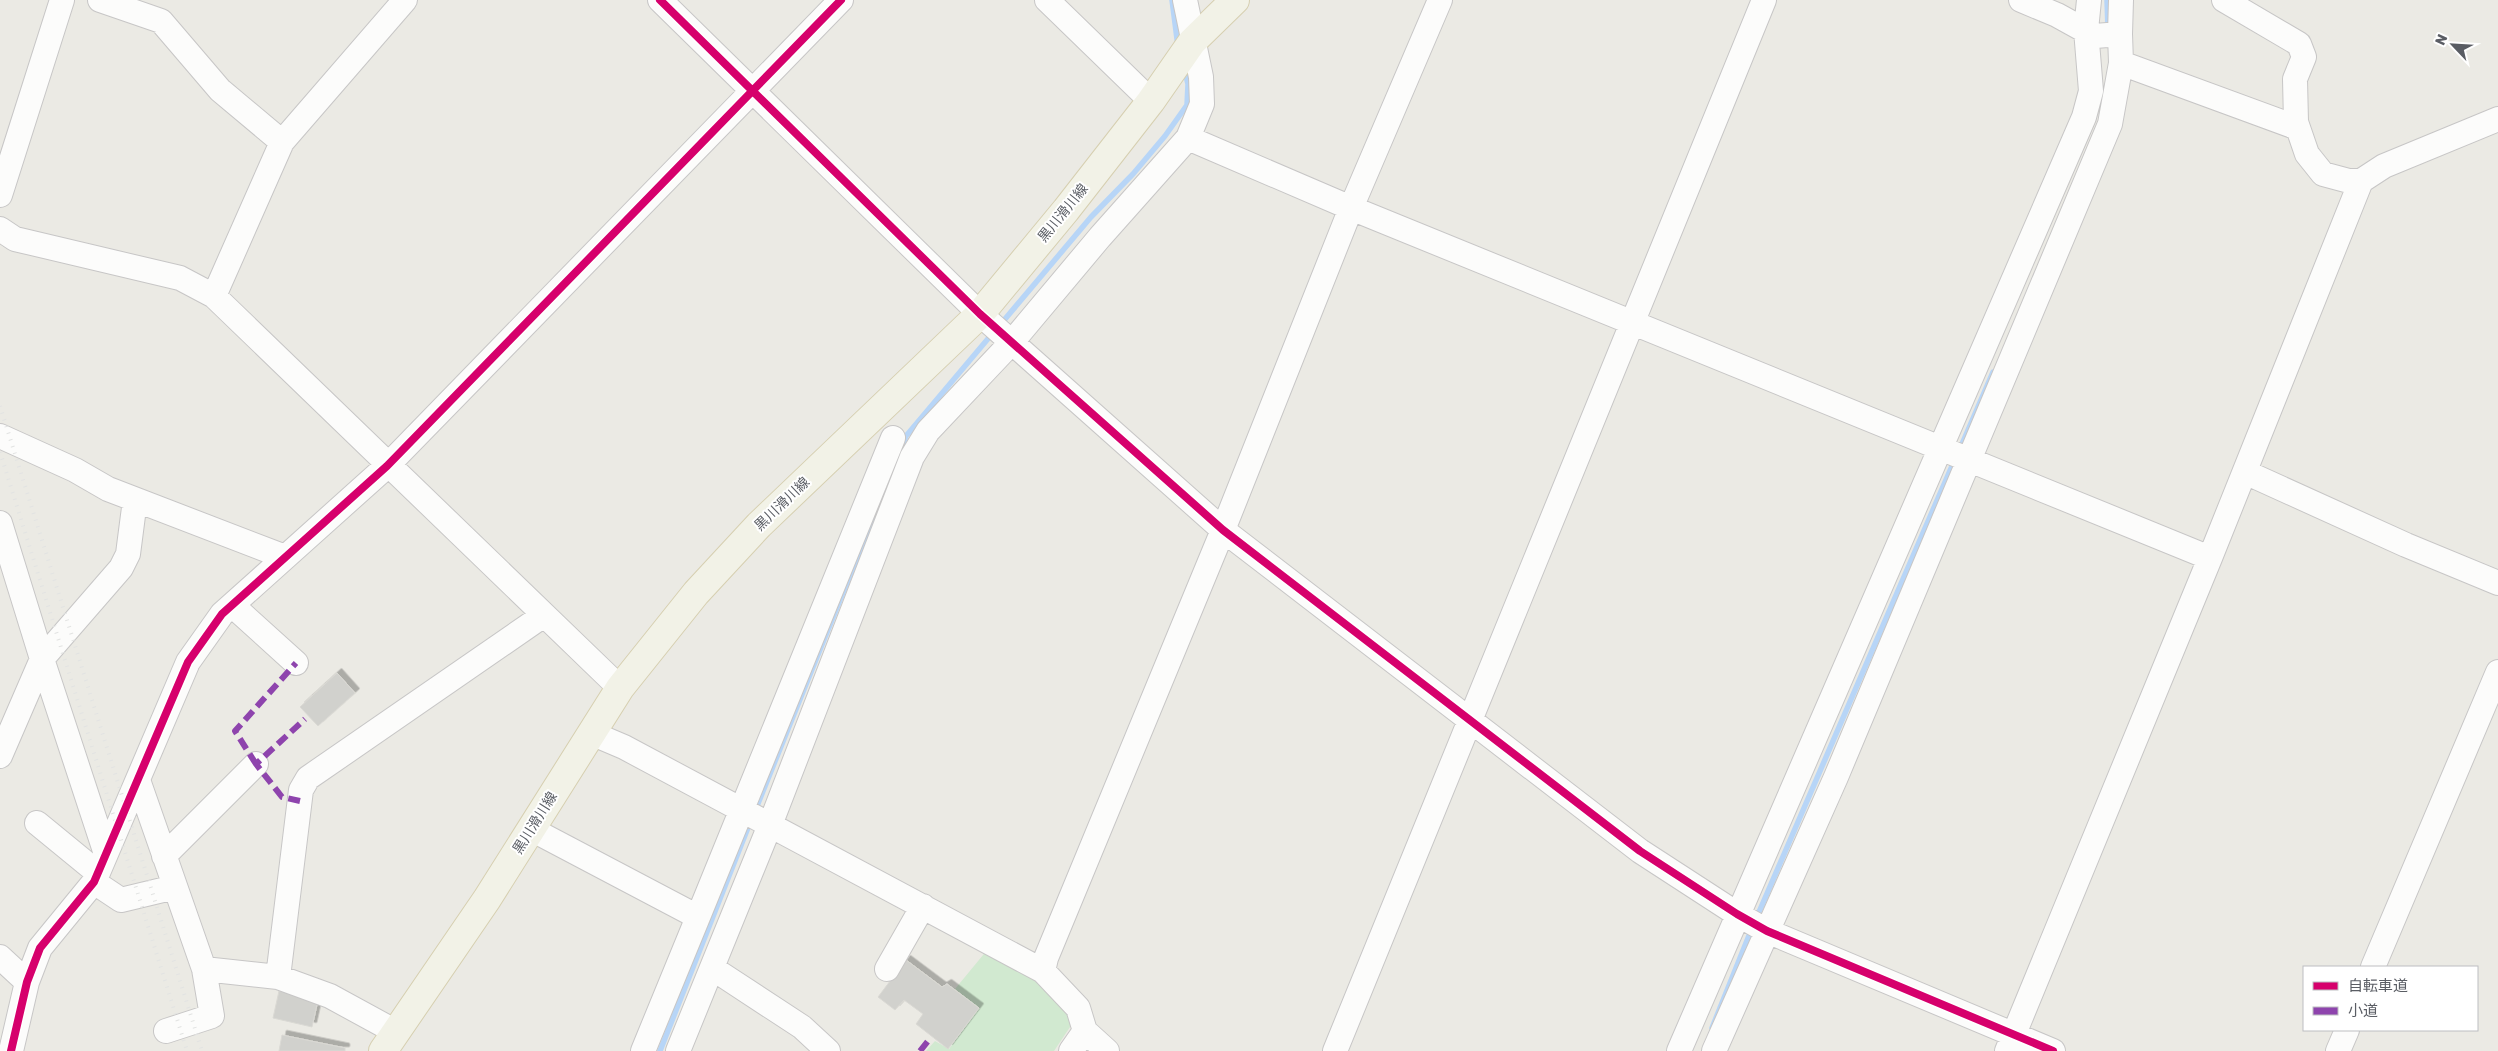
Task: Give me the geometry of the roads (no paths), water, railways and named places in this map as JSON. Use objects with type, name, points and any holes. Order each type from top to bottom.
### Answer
[{"type":"main road","name":"黒川滑川線","points":[[389,1042],[433,980],[620,688],[696,592],[753,532],[980,314],[1066,210],[1151,100],[1192,42],[1235,0]]},
{"type":"street","points":[[0,195],[62,0]]},
{"type":"street","points":[[100,0],[161,21],[220,90],[282,142]]},
{"type":"street","points":[[214,296],[282,142],[405,0]]},
{"type":"street","points":[[660,0],[980,314],[1223,530],[1640,851],[1740,916],[1767,931],[2010,1043],[2053,1051]]},
{"type":"street","points":[[11,1051],[27,982],[40,948],[100,870],[188,662],[222,614],[387,466],[841,0]]},
{"type":"street","points":[[1047,0],[1151,100]]},
{"type":"street","points":[[678,1051],[770,825],[912,457],[928,431],[1012,342],[1100,237],[1188,138],[1202,104],[1201,77],[1184,0]]},
{"type":"street","points":[[1042,971],[1144,716],[1223,530],[1351,208],[1440,0]]},
{"type":"street","points":[[1335,1051],[1764,0]]},
{"type":"street","points":[[2021,0],[2104,34]]},
{"type":"street","points":[[2089,0],[2104,34],[2121,63],[2298,128]]},
{"type":"street","points":[[1679,1051],[1740,916],[1939,448],[2084,117],[2104,34],[2121,0]]},
{"type":"street","points":[[2224,0],[2300,44],[2304,57],[2295,79],[2298,128],[2307,154],[2324,174],[2361,181]]},
{"type":"street","points":[[1714,1051],[1836,777],[2110,124],[2121,63]]},
{"type":"street","points":[[2010,1043],[2210,558],[2361,181],[2384,166],[2498,119]]},
{"type":"street","points":[[1188,138],[1351,208],[2210,558]]},
{"type":"street","points":[[0,229],[15,239],[180,278],[214,296],[387,466],[620,688]]},
{"type":"street","points":[[0,436],[135,500],[285,557]]},
{"type":"street","points":[[643,1051],[740,809],[832,592],[893,438]]},
{"type":"street","points":[[2245,472],[2406,545],[2498,583]]},
{"type":"street","points":[[0,756],[42,659],[121,568],[128,554],[135,500]]},
{"type":"street","points":[[0,523],[42,659],[100,870],[120,900],[175,887]]},
{"type":"street","points":[[232,605],[296,663]]},
{"type":"street","points":[[278,977],[301,790],[308,778],[544,616]]},
{"type":"street","points":[[2373,966],[2498,672]]},
{"type":"street","points":[[591,733],[624,747],[1042,971],[1078,1008],[1085,1031],[1107,1051]]},
{"type":"street","points":[[164,856],[256,764]]},
{"type":"street","points":[[138,780],[204,969],[212,1016],[166,1031]]},
{"type":"street","points":[[36,823],[100,870]]},
{"type":"street","points":[[531,829],[698,916]]},
{"type":"street","points":[[888,969],[923,906]]},
{"type":"street","points":[[0,957],[27,982]]},
{"type":"street","points":[[712,968],[802,1028],[828,1051]]},
{"type":"street","points":[[204,969],[278,977],[330,996],[389,1042]]},
{"type":"street","points":[[1071,1051],[1085,1031]]},
{"type":"street","points":[[2338,1051],[2346,1031]]},
{"type":"waterway","points":[[1172,0],[1178,47]]},
{"type":"waterway","points":[[2107,0],[2108,30]]},
{"type":"waterway","points":[[1000,325],[1091,217],[1133,174],[1165,136],[1187,105],[1188,84],[1184,68]]},
{"type":"waterway","points":[[755,811],[906,436],[992,334]]},
{"type":"waterway","points":[[1959,451],[1993,372]]},
{"type":"waterway","points":[[1756,919],[1955,459]]},
{"type":"waterway","points":[[660,1051],[751,820]]},
{"type":"waterway","points":[[1712,1028],[1752,928]]},
{"type":"railway","points":[[0,406],[202,1051]]},
{"type":"railway","points":[[0,452],[187,1051]]}]
